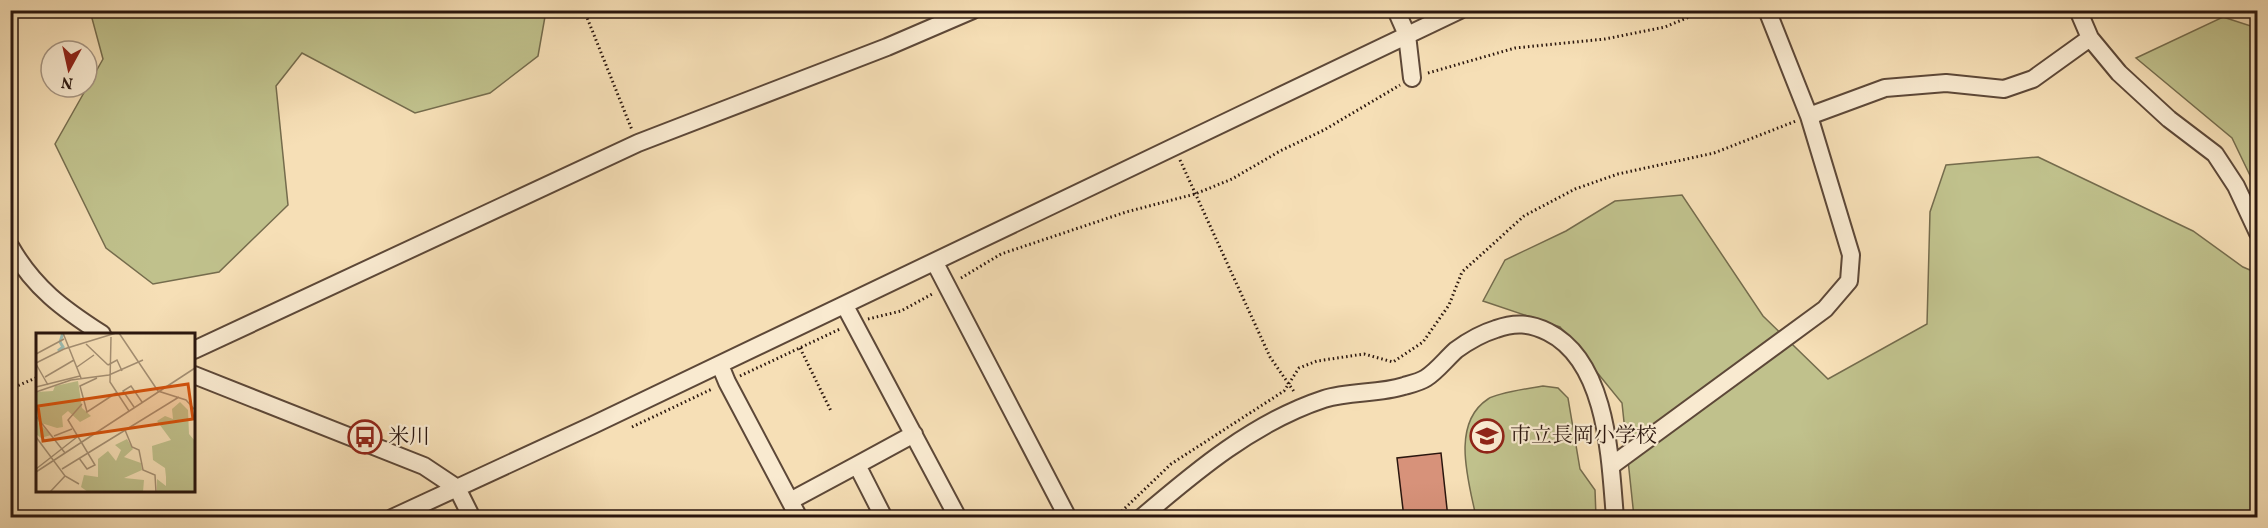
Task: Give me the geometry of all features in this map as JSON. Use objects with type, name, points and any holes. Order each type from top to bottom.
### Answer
[{"type":"street","points":[[195,350],[638,143],[887,47],[973,10]]},
{"type":"street","points":[[1396,10],[1407,35],[1412,78]]},
{"type":"street","points":[[392,518],[845,306],[1173,146],[1460,10]]},
{"type":"street","points":[[1611,466],[1825,309],[1849,281],[1851,255],[1809,116],[1767,10]]},
{"type":"street","points":[[2078,10],[2090,38],[2119,73],[2169,119],[2215,154],[2236,186],[2258,233]]},
{"type":"street","points":[[1809,116],[1885,88],[1946,83],[2004,88],[2033,79],[2090,38]]},
{"type":"street","points":[[10,246],[24,269],[62,308],[100,333]]},
{"type":"street","points":[[935,263],[1068,518]]},
{"type":"street","points":[[845,306],[958,518]]},
{"type":"street","points":[[1141,518],[1264,425],[1325,399],[1401,387],[1425,378],[1459,348],[1494,329],[1514,323],[1536,326],[1560,338],[1580,363],[1596,392],[1605,426],[1615,518]]},
{"type":"street","points":[[720,365],[799,518]]},
{"type":"street","points":[[195,375],[424,466],[457,488],[472,518]]},
{"type":"street","points":[[790,501],[914,434]]},
{"type":"street","points":[[857,465],[884,518]]},
{"type":"path","points":[[584,10],[638,143]]},
{"type":"path","points":[[632,427],[854,322],[901,311],[1001,254],[1126,212],[1195,194],[1232,179],[1280,151],[1324,130],[1412,78],[1515,48],[1605,39],[1665,27],[1706,10]]},
{"type":"path","points":[[1110,518],[1122,511],[1171,464],[1284,391],[1299,368],[1317,362],[1364,354],[1394,362],[1423,342],[1449,305],[1462,272],[1524,216],[1575,189],[1618,174],[1714,153],[1809,116]]},
{"type":"path","points":[[1173,146],[1270,357],[1289,383],[1303,408]]},
{"type":"path","points":[[800,348],[831,411]]},
{"type":"path","points":[[10,389],[36,378]]},
{"type":"green space","points":[[90,10],[546,11],[538,56],[490,93],[415,113],[302,53],[276,86],[288,205],[219,272],[153,284],[106,248],[55,144],[80,99],[99,99],[99,66],[103,59]]},
{"type":"green space","points":[[2223,17],[2257,28],[2257,190],[2232,138],[2136,58]]},
{"type":"green space","points":[[2038,157],[2193,231],[2243,267],[2257,273],[2257,517],[1634,517],[1622,403],[1560,327],[1483,301],[1505,260],[1566,231],[1615,201],[1682,195],[1763,316],[1828,379],[1927,324],[1930,212],[1946,165]]},
{"type":"green space","points":[[1543,386],[1558,388],[1568,398],[1580,469],[1595,490],[1596,517],[1476,517],[1465,454],[1469,423],[1476,410],[1492,397]]},
{"type":"building","points":[[1441,453],[1448,518],[1404,518],[1397,458]]},
{"type":"place","name":"市立長岡小学校","points":[[1487,436]]},
{"type":"place","name":"米川","points":[[365,437]]}]
